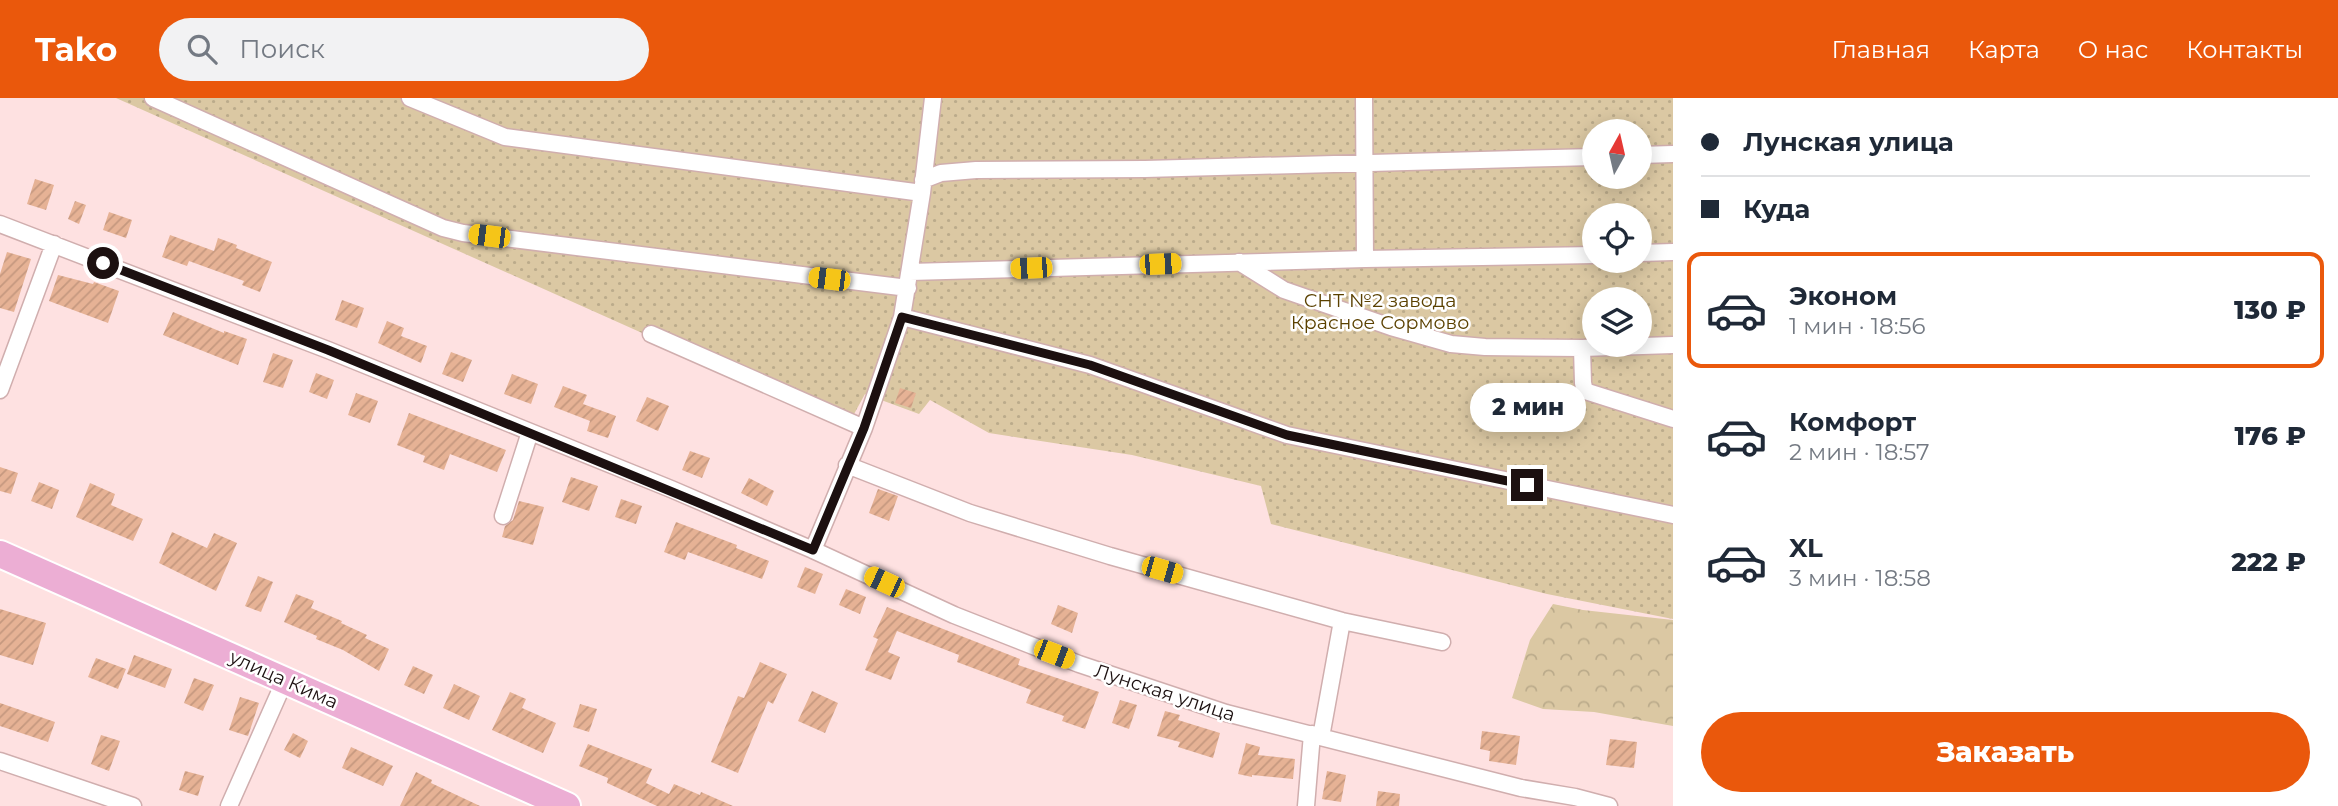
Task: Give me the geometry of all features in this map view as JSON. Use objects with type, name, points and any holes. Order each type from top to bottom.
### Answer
[{"type":"main road","name":"улица Кима","points":[[0,554],[567,806]]},
{"type":"street","points":[[153,98],[443,228],[463,233],[909,280],[1239,262],[1582,255]]},
{"type":"street","points":[[410,98],[505,137],[922,187],[941,173],[976,170],[1145,169],[1582,156]]},
{"type":"street","points":[[813,550],[864,428],[902,317],[933,98]]},
{"type":"street","points":[[1364,98],[1365,259]]},
{"type":"street","points":[[1652,155],[1673,154]]},
{"type":"street","name":"Лунская улица","points":[[0,224],[328,350],[530,432],[813,550],[954,615],[1079,664],[1226,713],[1521,788],[1609,806]]},
{"type":"street","points":[[0,390],[54,244]]},
{"type":"street","points":[[1652,253],[1673,252]]},
{"type":"street","points":[[1239,262],[1284,290],[1391,327],[1451,344],[1582,348]]},
{"type":"street","points":[[902,317],[1090,365],[1287,435],[1673,515]]},
{"type":"street","points":[[651,334],[864,428]]},
{"type":"street","points":[[1652,346],[1673,345]]},
{"type":"street","points":[[1582,357],[1585,391],[1673,419]]},
{"type":"street","points":[[503,516],[530,432]]},
{"type":"street","points":[[847,465],[970,513],[1342,621],[1442,642]]},
{"type":"street","points":[[1306,806],[1316,735],[1342,621]]},
{"type":"street","points":[[229,806],[285,680]]},
{"type":"street","points":[[0,761],[133,806]]},
{"type":"green space","name":"СНТ №2 завода Красное Сормово","points":[[116,98],[1673,98],[1673,619],[1547,594],[1271,524],[1261,486],[1132,455],[989,433],[930,400],[919,414],[865,394],[848,425]]},
{"type":"green space","points":[[1553,604],[1673,620],[1673,726],[1594,712],[1543,709],[1512,698],[1530,640]]},
{"type":"building","points":[[35,179],[54,185],[46,210],[27,204]]},
{"type":"building","points":[[75,201],[86,205],[79,224],[68,219]]},
{"type":"building","points":[[109,212],[132,220],[126,238],[103,230]]},
{"type":"building","points":[[170,235],[214,251],[218,238],[272,262],[260,292],[242,285],[244,281],[189,261],[187,266],[162,257]]},
{"type":"building","points":[[7,252],[31,259],[14,312],[0,308],[0,274]]},
{"type":"building","points":[[58,275],[93,284],[94,282],[119,291],[108,323],[49,301]]},
{"type":"building","points":[[342,300],[364,308],[357,328],[335,320]]},
{"type":"building","points":[[173,312],[224,333],[247,339],[238,365],[163,335]]},
{"type":"building","points":[[387,321],[404,328],[401,336],[427,346],[421,363],[378,343]]},
{"type":"building","points":[[451,352],[472,360],[463,382],[442,374]]},
{"type":"building","points":[[273,353],[293,360],[283,388],[263,382]]},
{"type":"building","points":[[316,373],[334,380],[327,399],[309,392]]},
{"type":"building","points":[[512,374],[538,384],[531,404],[504,394]]},
{"type":"building","points":[[563,386],[587,395],[583,404],[616,416],[608,438],[587,431],[590,421],[554,407]]},
{"type":"building","points":[[900,388],[916,393],[911,408],[895,403]]},
{"type":"building","points":[[356,393],[378,401],[370,423],[348,415]]},
{"type":"building","points":[[647,397],[669,406],[658,431],[636,421]]},
{"type":"building","points":[[409,413],[506,450],[497,472],[450,454],[444,470],[423,462],[425,456],[397,445]]},
{"type":"building","points":[[690,451],[710,458],[702,478],[682,470]]},
{"type":"building","points":[[0,467],[18,473],[11,494],[0,491]]},
{"type":"building","points":[[571,477],[598,486],[589,511],[562,502]]},
{"type":"building","points":[[749,478],[774,491],[767,506],[741,493]]},
{"type":"building","points":[[39,482],[59,490],[52,509],[31,501]]},
{"type":"building","points":[[90,483],[115,494],[111,505],[143,519],[133,541],[76,517]]},
{"type":"building","points":[[878,489],[898,496],[889,521],[869,513]]},
{"type":"building","points":[[621,499],[642,506],[636,524],[615,517]]},
{"type":"building","points":[[519,501],[544,507],[533,545],[502,537],[505,526],[513,520]]},
{"type":"building","points":[[676,522],[737,545],[736,548],[769,561],[762,579],[688,552],[685,560],[664,552]]},
{"type":"building","points":[[172,532],[207,548],[214,533],[237,543],[216,591],[159,563]]},
{"type":"building","points":[[805,567],[823,574],[815,594],[797,587]]},
{"type":"building","points":[[258,576],[273,582],[261,612],[245,606]]},
{"type":"building","points":[[846,589],[866,597],[860,614],[839,605]]},
{"type":"building","points":[[296,594],[314,601],[311,608],[342,621],[341,623],[367,635],[365,638],[389,649],[379,671],[343,650],[316,639],[317,636],[284,622]]},
{"type":"building","points":[[1058,605],[1078,613],[1072,633],[1051,624]]},
{"type":"building","points":[[887,607],[1020,659],[1018,665],[1099,692],[1085,729],[1062,721],[1064,716],[1026,703],[1031,690],[957,662],[959,655],[897,631],[888,652],[900,657],[891,680],[865,670],[878,639],[873,637]]},
{"type":"building","points":[[0,609],[46,623],[33,665],[0,655]]},
{"type":"building","points":[[134,655],[172,669],[165,688],[127,674]]},
{"type":"building","points":[[96,658],[126,669],[118,689],[88,677]]},
{"type":"building","points":[[760,662],[787,674],[773,704],[768,701],[738,773],[711,762],[738,696],[744,698]]},
{"type":"building","points":[[413,666],[433,675],[424,694],[404,685]]},
{"type":"building","points":[[194,678],[214,685],[203,711],[184,703]]},
{"type":"building","points":[[454,684],[480,696],[469,720],[443,708]]},
{"type":"building","points":[[812,691],[838,703],[825,733],[798,721]]},
{"type":"building","points":[[510,692],[526,699],[522,708],[556,723],[543,753],[492,730]]},
{"type":"building","points":[[240,697],[259,703],[248,736],[229,730]]},
{"type":"building","points":[[1120,700],[1137,705],[1129,729],[1112,723]]},
{"type":"building","points":[[0,703],[55,722],[48,742],[0,726]]},
{"type":"building","points":[[580,704],[597,709],[589,732],[573,727]]},
{"type":"building","points":[[1165,711],[1180,715],[1178,720],[1220,733],[1213,758],[1178,747],[1180,742],[1157,736]]},
{"type":"building","points":[[1482,731],[1520,736],[1516,765],[1489,761],[1490,751],[1480,749]]},
{"type":"building","points":[[293,733],[308,741],[300,758],[284,750]]},
{"type":"building","points":[[101,735],[120,741],[109,771],[91,764]]},
{"type":"building","points":[[1610,739],[1637,742],[1634,768],[1606,765]]},
{"type":"building","points":[[1246,743],[1260,747],[1258,755],[1295,759],[1293,779],[1238,774]]},
{"type":"building","points":[[588,744],[652,769],[646,783],[669,794],[674,784],[733,806],[657,806],[607,783],[608,778],[579,766]]},
{"type":"building","points":[[351,747],[393,766],[383,786],[342,768]]},
{"type":"building","points":[[185,771],[204,776],[198,796],[179,790]]},
{"type":"building","points":[[1327,771],[1346,775],[1341,802],[1322,799]]},
{"type":"building","points":[[416,772],[432,780],[431,783],[480,806],[400,806]]},
{"type":"building","points":[[1378,791],[1400,794],[1399,806],[1376,806]]},
{"type":"route","points":[[103,263],[328,350],[671,489],[813,550],[864,428],[902,317],[1090,365],[1287,435],[1527,485]]}]
